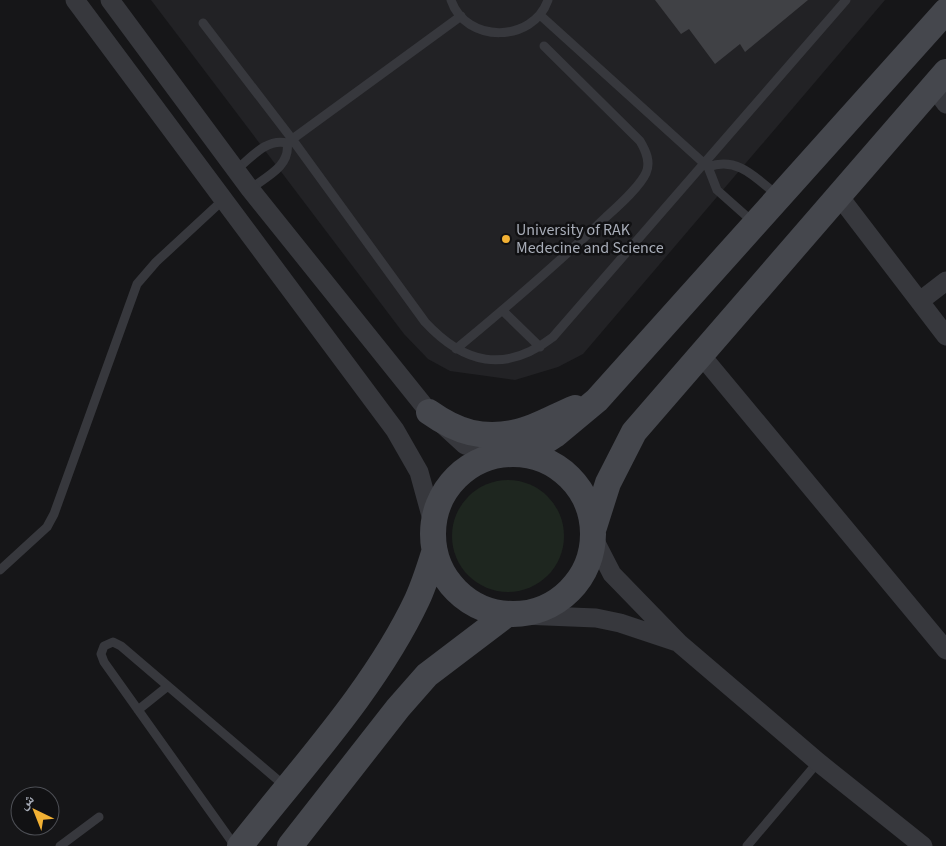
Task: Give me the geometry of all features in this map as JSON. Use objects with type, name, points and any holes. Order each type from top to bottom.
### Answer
[{"type":"main road","points":[[526,454],[555,435],[597,400],[938,20],[938,0]]},
{"type":"main road","points":[[290,846],[398,708],[427,675],[514,615],[549,607],[571,590],[587,566],[608,483],[634,432],[838,196],[942,87]]},
{"type":"main road","points":[[429,412],[449,426],[472,435],[518,432],[597,400]]},
{"type":"main road","points":[[514,615],[482,609],[460,596],[444,577],[434,553],[433,524],[440,499],[455,478],[476,462],[500,454],[526,454],[551,462],[572,479],[587,501],[594,533]]},
{"type":"main road","points":[[240,846],[362,691],[399,634],[418,599],[434,553]]},
{"type":"street","points":[[75,0],[395,430],[419,472],[433,524]]},
{"type":"street","points":[[110,0],[250,189],[429,412],[464,445],[500,454]]},
{"type":"street","points":[[838,196],[946,336]]},
{"type":"street","points":[[920,301],[946,281]]},
{"type":"street","points":[[701,355],[946,650]]},
{"type":"street","points":[[594,533],[612,574],[680,644],[818,762],[923,846]]},
{"type":"street","points":[[514,615],[596,618],[680,644]]},
{"type":"lane","points":[[451,0],[461,16],[475,27],[492,33],[509,33],[526,27],[540,15],[548,0]]},
{"type":"lane","points":[[203,24],[426,322],[438,335],[468,356],[485,360],[504,360],[523,355],[540,347],[564,326],[706,166],[846,0]]},
{"type":"lane","points":[[540,15],[706,166],[717,190],[756,224]]},
{"type":"lane","points":[[236,170],[266,145],[273,142],[289,141],[461,16]]},
{"type":"lane","points":[[456,349],[503,311],[615,208],[646,173],[648,162],[646,151],[640,141],[544,46]]},
{"type":"lane","points":[[250,189],[284,163],[289,141]]},
{"type":"lane","points":[[706,166],[727,163],[736,165],[780,197]]},
{"type":"lane","points":[[0,570],[47,527],[54,514],[137,284],[156,262],[223,200]]},
{"type":"lane","points":[[503,311],[540,347]]},
{"type":"lane","points":[[235,846],[102,658],[104,646],[113,642],[117,644],[286,787]]},
{"type":"lane","points":[[138,710],[168,686]]},
{"type":"lane","points":[[747,846],[818,762]]},
{"type":"lane","points":[[60,846],[99,817]]},
{"type":"shaded area","name":"University of RAK Medecine and Science","points":[[151,0],[885,0],[583,354],[558,367],[515,380],[450,371],[428,359],[404,334]]},
{"type":"shaded area","points":[[508,480],[529,484],[548,496],[560,515],[564,536],[560,557],[548,576],[529,588],[508,592],[487,588],[468,576],[456,557],[452,536],[456,515],[468,496],[487,484]]},
{"type":"building","points":[[655,0],[808,0],[745,52],[740,44],[715,64],[689,29],[681,34]]},
{"type":"place","name":"University of RAK Medecine and Science","points":[[506,239]]}]
